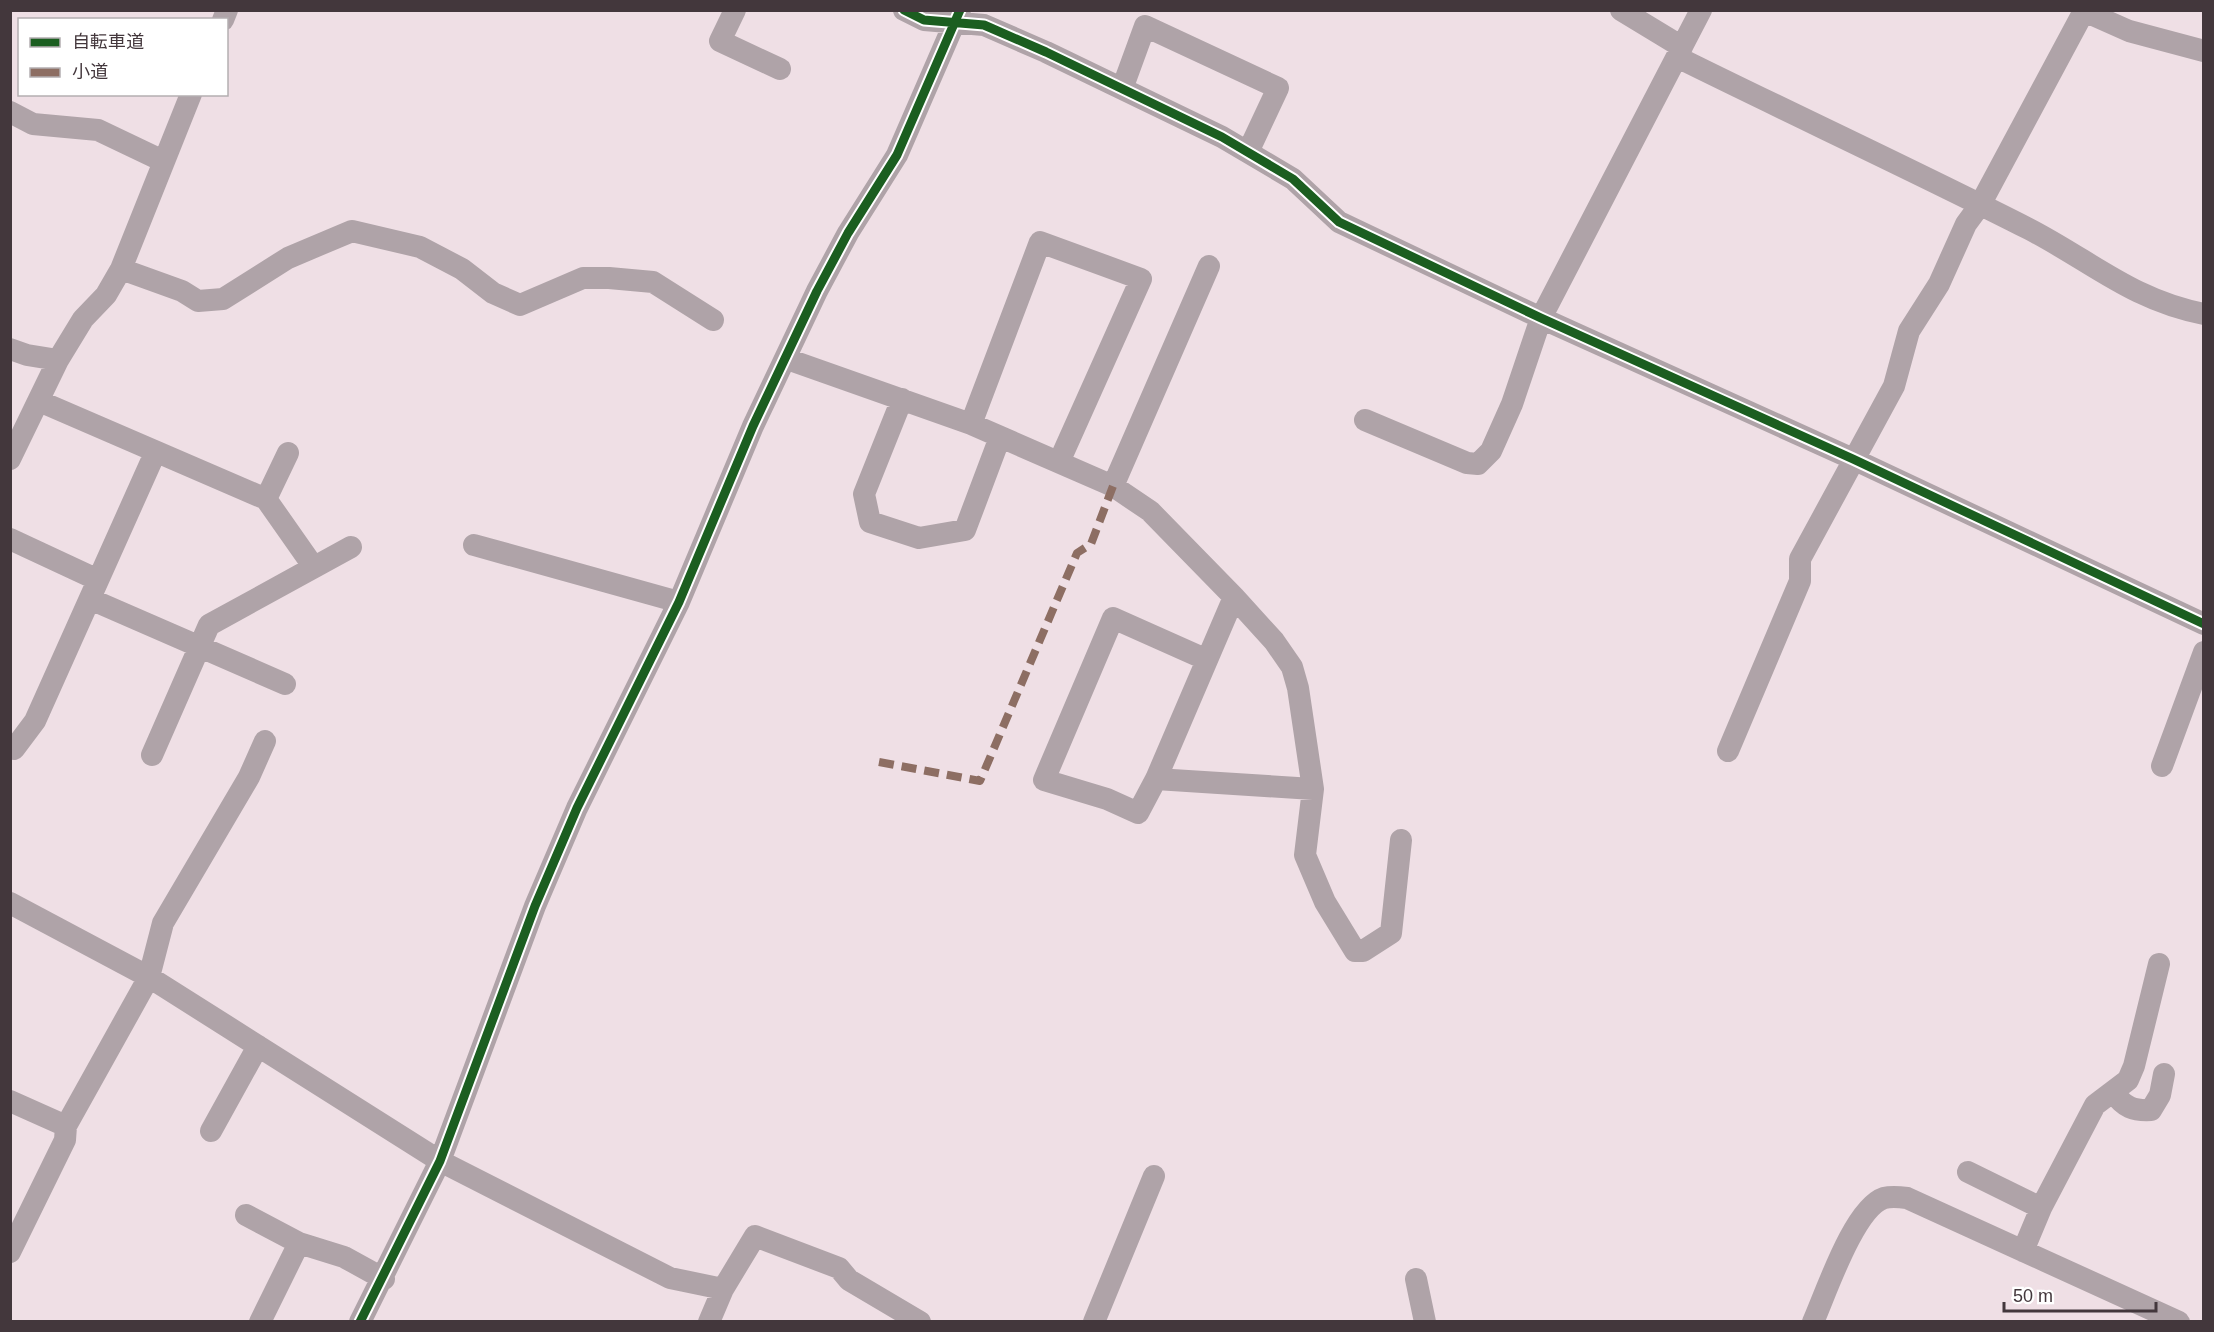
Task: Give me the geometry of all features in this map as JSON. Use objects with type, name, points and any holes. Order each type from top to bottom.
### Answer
[{"type":"street","points":[[735,10],[720,41],[780,69]]},
{"type":"street","points":[[904,10],[924,20],[958,16],[984,25],[1122,89],[1248,152],[1293,179],[1339,222],[1541,318],[1854,459],[2204,624]]},
{"type":"street","points":[[1621,10],[1680,52],[2031,231],[2121,286],[2180,309],[2204,314]]},
{"type":"street","points":[[1365,420],[1467,463],[1478,464],[1491,451],[1512,404],[1541,318],[1701,10]]},
{"type":"street","points":[[1728,751],[1800,581],[1800,559],[1894,386],[1909,331],[1939,284],[1966,224],[1980,205],[2084,11],[2129,31],[2204,51]]},
{"type":"street","points":[[360,1322],[384,1278],[440,1161],[546,879],[679,602],[753,426],[848,233],[897,155],[958,16]]},
{"type":"street","points":[[1122,89],[1146,26],[1278,88],[1248,152]]},
{"type":"street","points":[[10,459],[58,360],[83,319],[106,295],[121,268],[190,96]]},
{"type":"street","points":[[10,112],[33,124],[98,130],[163,161]]},
{"type":"street","points":[[121,268],[182,291],[198,301],[223,299],[288,258],[352,231],[420,247],[462,269],[493,293],[520,305],[584,278],[609,278],[653,282],[713,320]]},
{"type":"street","points":[[971,424],[1040,242],[1141,279],[1059,462]]},
{"type":"street","points":[[1113,486],[1209,266]]},
{"type":"street","points":[[10,349],[27,356],[58,360]]},
{"type":"street","points":[[787,359],[971,424],[1113,486],[1150,511],[1234,597],[1274,641],[1292,667],[1313,789],[1305,855],[1325,902],[1355,951],[1363,951],[1391,933],[1401,840]]},
{"type":"street","points":[[902,399],[864,494],[870,522],[919,538],[965,530],[1000,437]]},
{"type":"street","points":[[39,401],[266,500],[313,566]]},
{"type":"street","points":[[10,747],[14,749],[35,721],[155,453]]},
{"type":"street","points":[[266,500],[288,453]]},
{"type":"street","points":[[10,539],[94,590],[198,646],[285,684]]},
{"type":"street","points":[[474,544],[679,602]]},
{"type":"street","points":[[152,755],[209,625],[351,547]]},
{"type":"street","points":[[1205,659],[1113,618],[1044,780],[1107,799],[1138,813],[1156,779],[1205,659],[1234,597]]},
{"type":"street","points":[[2162,766],[2204,652]]},
{"type":"street","points":[[10,1252],[65,1140],[66,1126],[149,977],[163,923],[249,777],[265,741]]},
{"type":"street","points":[[1156,779],[1313,789]]},
{"type":"street","points":[[10,903],[149,977],[440,1161],[670,1278],[723,1289]]},
{"type":"street","points":[[2023,1251],[2042,1208],[2095,1105],[2128,1080],[2134,1066],[2159,964]]},
{"type":"street","points":[[211,1131],[258,1046]]},
{"type":"street","points":[[2114,1092],[2122,1104],[2137,1111],[2151,1110],[2160,1095],[2164,1074]]},
{"type":"street","points":[[10,1101],[66,1126]]},
{"type":"street","points":[[1968,1172],[2042,1208]]},
{"type":"street","points":[[1094,1322],[1154,1176]]},
{"type":"street","points":[[1813,1322],[1860,1219],[1883,1198],[1907,1198],[2179,1322]]},
{"type":"street","points":[[246,1215],[299,1243],[344,1257],[384,1278]]},
{"type":"street","points":[[709,1322],[723,1289],[755,1236],[839,1268],[849,1280],[920,1322]]},
{"type":"street","points":[[260,1322],[299,1243]]},
{"type":"street","points":[[1416,1279],[1425,1322]]},
{"type":"marked path","points":[[879,762],[980,781],[1077,553],[1091,544],[1113,486]]},
{"type":"cycle path","points":[[904,10],[924,20],[984,25],[1046,52],[1222,137],[1293,179],[1339,222],[1541,318],[1853,459],[2204,624]]},
{"type":"cycle path","points":[[360,1322],[440,1161],[535,906],[577,808],[679,602],[753,426],[817,291],[848,233],[897,155],[960,10]]}]
